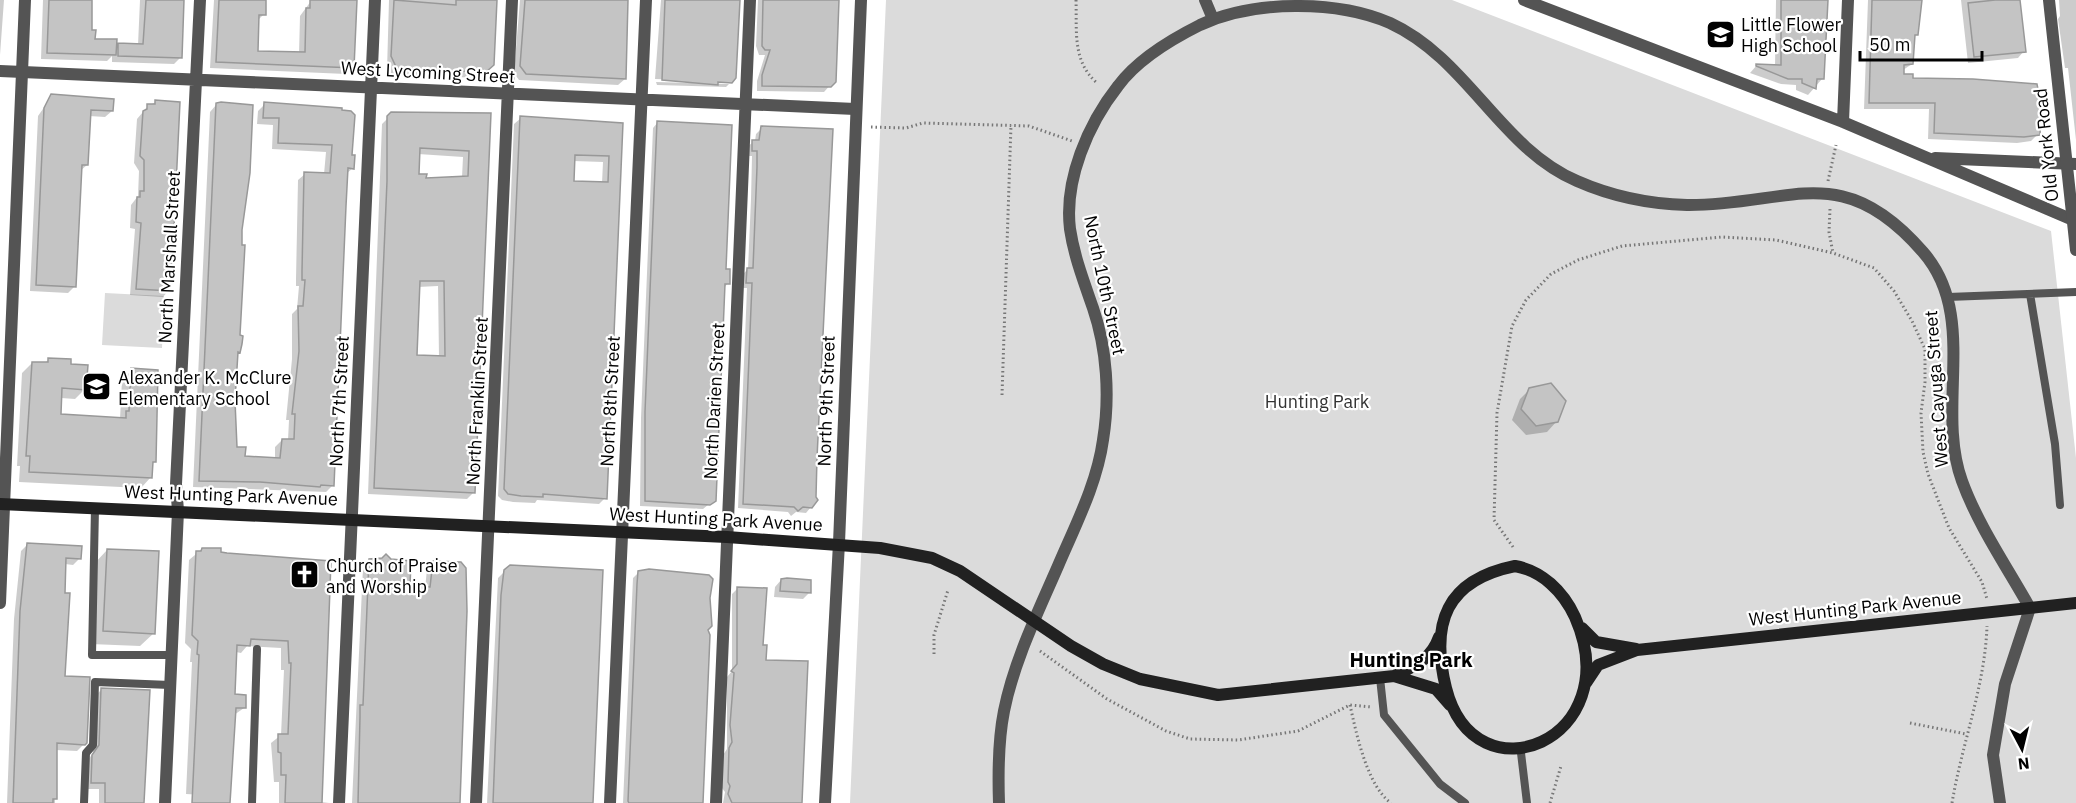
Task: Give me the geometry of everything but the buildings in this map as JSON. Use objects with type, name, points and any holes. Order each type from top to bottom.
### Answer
[{"type":"main road","name":"West Hunting Park Avenue","points":[[2,504],[727,537],[839,543],[880,548],[932,558],[983,584],[1102,664],[1140,679],[1218,695],[1394,676],[1421,663],[1431,654],[1452,599],[1463,588],[1479,577],[1515,566],[1531,569],[1545,578],[1569,603],[1577,622],[1585,659],[1584,686],[1578,711],[1570,724],[1538,748],[1521,753],[1490,748],[1473,737],[1436,690],[1394,676]]},
{"type":"main road","name":"West Hunting Park Avenue","points":[[1584,686],[1598,665],[1637,650],[2076,603]]},
{"type":"main road","name":"West Hunting Park Avenue","points":[[1577,622],[1596,642],[1637,650]]},
{"type":"main road","name":"West Hunting Park Avenue","points":[[1441,631],[1442,668],[1450,705]]},
{"type":"street","points":[[0,603],[2,504],[25,0]]},
{"type":"street","name":"North Marshall Street","points":[[165,803],[178,511],[176,484],[200,0]]},
{"type":"street","name":"North 7th Street","points":[[339,803],[375,0]]},
{"type":"street","name":"North Franklin Street","points":[[476,803],[512,0]]},
{"type":"street","name":"North 8th Street","points":[[610,803],[646,0]]},
{"type":"street","name":"North Darien Street","points":[[716,803],[750,0]]},
{"type":"street","name":"North 9th Street","points":[[825,803],[839,543],[861,0]]},
{"type":"street","points":[[1205,0],[1213,19]]},
{"type":"street","points":[[1524,0],[1843,123],[2073,220]]},
{"type":"street","points":[[1843,123],[1848,0]]},
{"type":"street","name":"Old York Road","points":[[2049,0],[2071,163],[2076,250]]},
{"type":"street","name":"West Cayuga Street","points":[[1213,19],[1256,8],[1322,3],[1389,22],[1445,58],[1528,152],[1575,180],[1640,201],[1690,205],[1807,192],[1829,192],[1864,202],[1896,224],[1937,268],[1948,297],[1953,329],[1952,417],[1955,453],[1961,480],[1986,531],[2030,608]]},
{"type":"street","name":"North 10th Street","points":[[999,803],[998,766],[1004,710],[1035,621],[1089,494],[1103,443],[1107,392],[1103,351],[1070,227],[1071,187],[1083,146],[1119,83],[1143,61],[1184,33],[1213,19]]},
{"type":"street","name":"West Lycoming Street","points":[[0,71],[855,109]]},
{"type":"street","points":[[1922,156],[2071,163]]},
{"type":"street","points":[[2000,803],[1993,755],[2005,684],[2030,608]]},
{"type":"lane","points":[[1948,297],[2076,292]]},
{"type":"lane","points":[[2030,294],[2055,444],[2060,505]]},
{"type":"lane","points":[[95,508],[92,655],[172,655]]},
{"type":"lane","points":[[252,803],[257,649]]},
{"type":"lane","points":[[1380,678],[1384,716],[1440,784],[1465,803]]},
{"type":"lane","points":[[84,803],[86,753],[93,745],[95,682],[170,685]]},
{"type":"lane","points":[[1521,753],[1527,803]]},
{"type":"path","points":[[1076,0],[1077,53],[1086,73],[1097,83]]},
{"type":"path","points":[[871,127],[906,128],[923,123],[1029,126],[1072,141]]},
{"type":"path","points":[[1002,394],[1011,125]]},
{"type":"path","points":[[1828,183],[1836,145]]},
{"type":"path","points":[[2049,178],[2051,202]]},
{"type":"path","points":[[1830,209],[1829,232],[1833,254]]},
{"type":"path","points":[[1513,547],[1494,520],[1497,413],[1512,326],[1526,300],[1551,274],[1578,260],[1622,246],[1722,237],[1776,240],[1833,254],[1874,268],[1894,291],[1925,349],[1925,382],[1921,413],[1923,452],[1928,474],[1949,528],[1982,582],[1987,600]]},
{"type":"path","points":[[934,654],[934,635],[948,590]]},
{"type":"path","points":[[1952,803],[1966,734],[1985,666],[1987,626]]},
{"type":"path","points":[[1040,651],[1107,699],[1166,731],[1190,739],[1238,740],[1298,731],[1350,705],[1372,707]]},
{"type":"path","points":[[1350,705],[1357,737],[1367,766],[1384,798],[1391,803]]},
{"type":"path","points":[[1910,723],[1966,734]]},
{"type":"path","points":[[1551,803],[1562,766]]},
{"type":"green space","name":"Hunting Park","points":[[886,0],[1452,0],[2051,231],[2076,458],[2076,803],[850,803]]},
{"type":"green space","points":[[105,293],[164,296],[162,348],[102,345]]},
{"type":"place","name":"Little Flower High School","points":[[1720,34]]},
{"type":"place","name":"Alexander K. McClure Elementary School","points":[[97,387]]},
{"type":"place","name":"Church of Praise and Worship","points":[[305,575]]},
{"type":"district","name":"Hunting Park","points":[[1411,659]]}]
